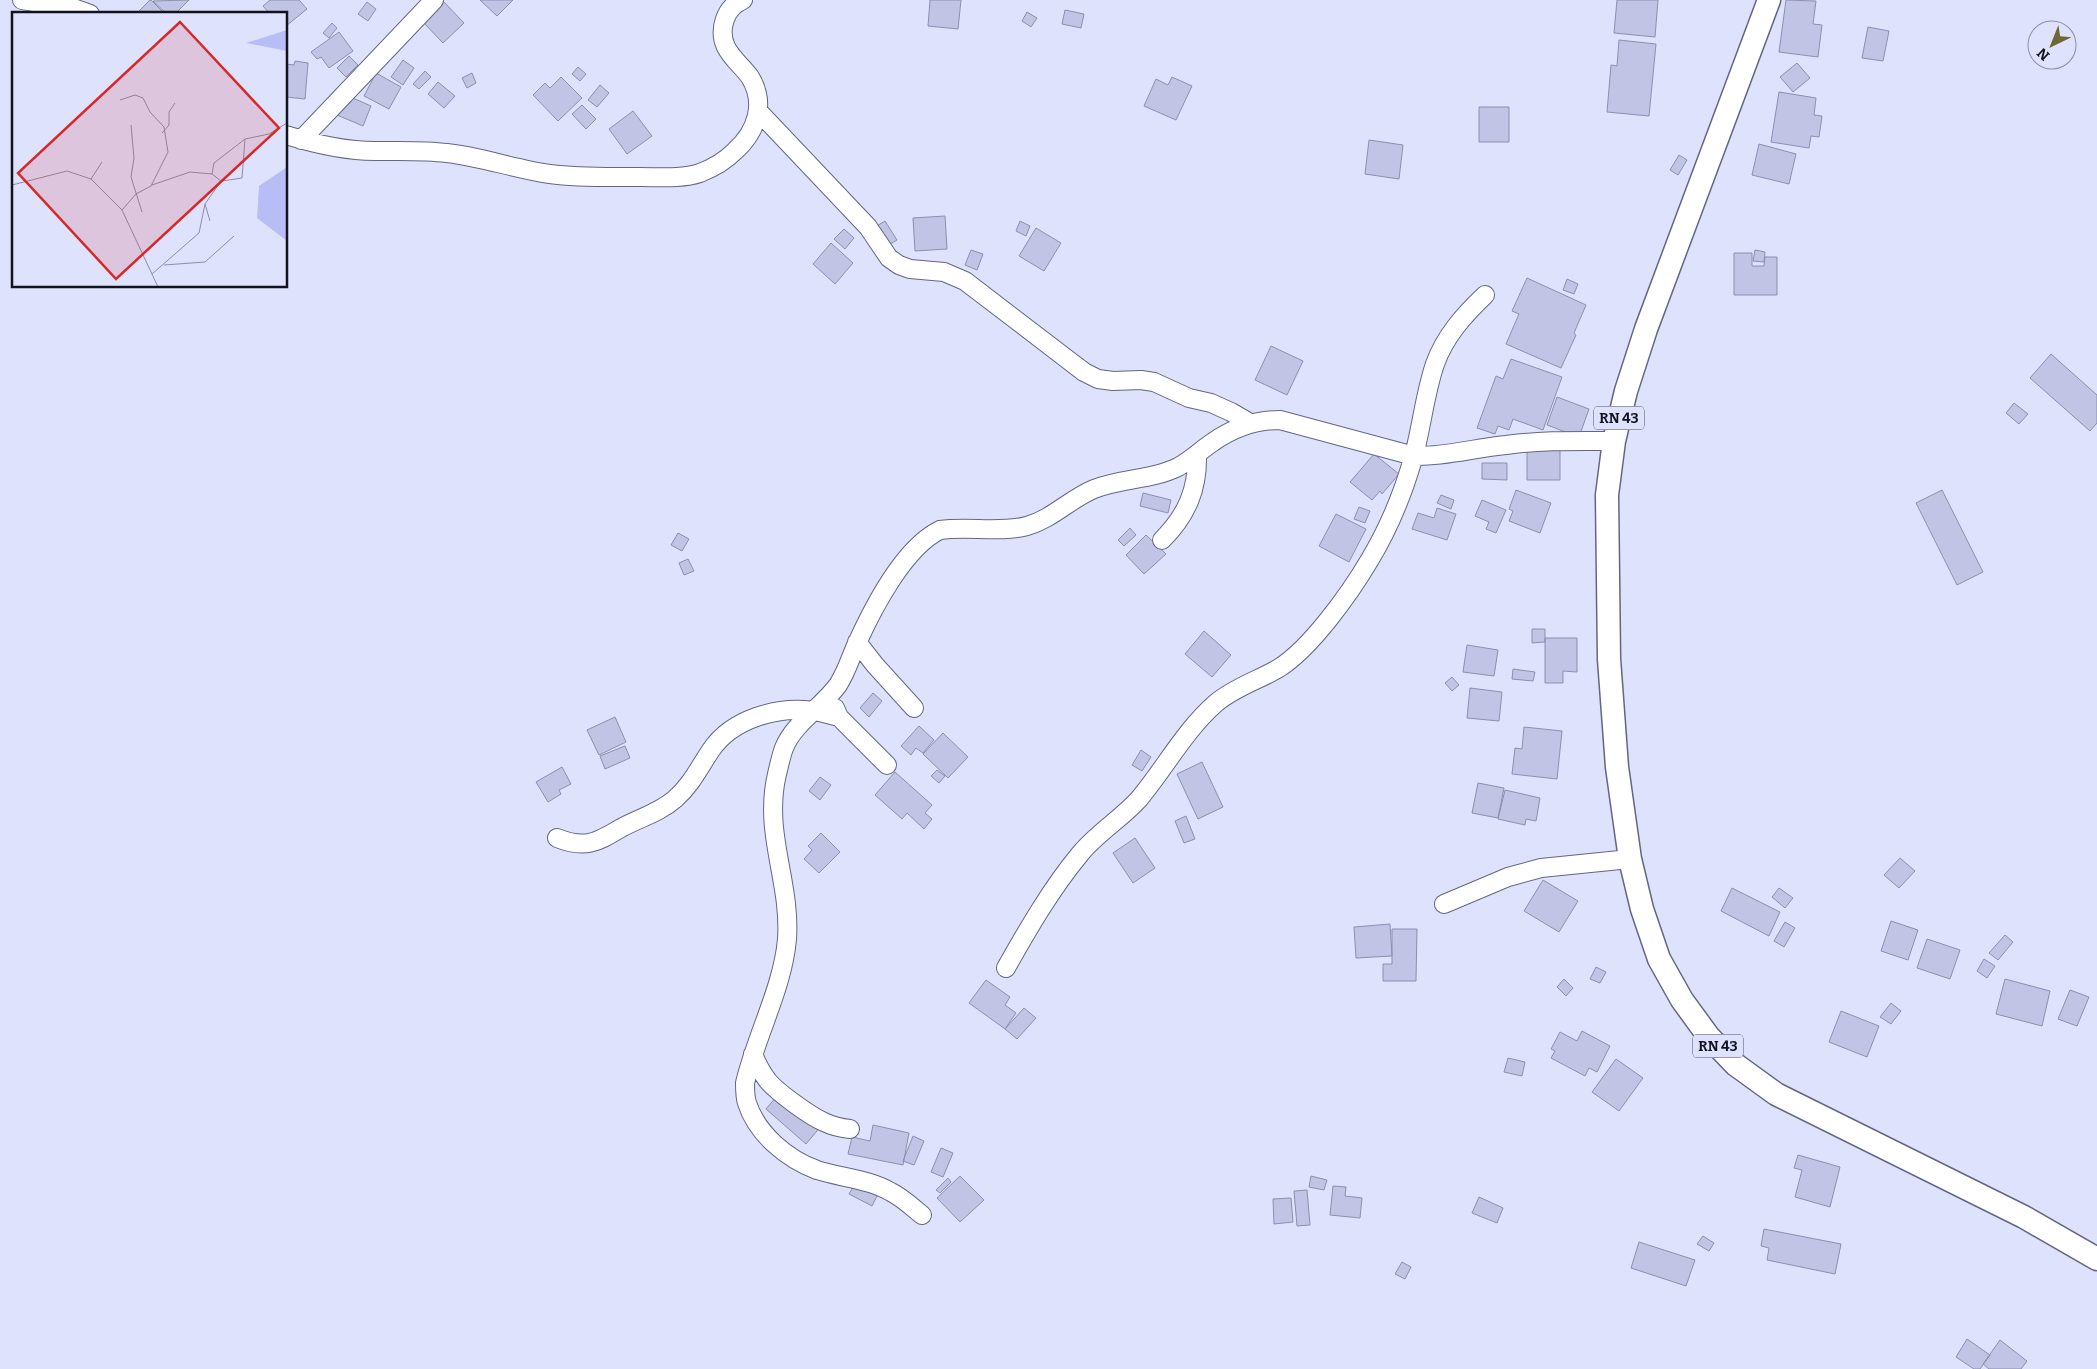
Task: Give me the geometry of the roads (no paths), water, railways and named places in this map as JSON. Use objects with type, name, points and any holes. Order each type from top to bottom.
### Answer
[{"type":"main road","name":"RN 43","points":[[1769,0],[1646,329],[1626,391],[1614,441],[1606,495],[1609,659],[1617,767],[1630,860],[1642,910],[1659,960],[1682,1000],[1709,1037],[1736,1065],[1776,1094],[2024,1217],[2097,1259]]},
{"type":"street","points":[[22,0],[84,12]]},
{"type":"street","points":[[293,138],[434,0]]},
{"type":"street","points":[[293,138],[333,147],[373,151],[410,150],[483,158],[517,168],[551,174],[586,177],[677,177],[699,173],[719,164],[737,150],[750,132],[759,112],[757,94],[750,77],[726,48],[722,31],[727,14],[739,1]]},
{"type":"street","points":[[759,112],[868,228],[889,258],[899,265],[910,269],[944,272],[966,281],[1071,363],[1091,375],[1113,382],[1141,380],[1154,382],[1189,398],[1211,403],[1250,423]]},
{"type":"street","points":[[1006,968],[1048,899],[1080,854],[1140,798],[1199,721],[1216,703],[1236,688],[1279,668],[1298,654],[1337,607],[1370,560],[1391,518],[1414,456],[1435,364],[1448,338],[1464,315],[1485,295]]},
{"type":"street","points":[[922,1216],[908,1202],[892,1192],[874,1184],[818,1170],[798,1161],[776,1145],[766,1136],[754,1118],[746,1102],[744,1083],[783,962],[787,940],[785,895],[772,826],[777,775],[785,747],[837,686],[849,665],[857,642],[874,608],[894,576],[928,536],[940,530],[953,528],[1026,526],[1043,520],[1075,498],[1094,489],[1114,482],[1158,475],[1178,467],[1231,431],[1250,423],[1264,420],[1280,420],[1414,456],[1432,456],[1505,445],[1559,440],[1614,441]]},
{"type":"street","points":[[1162,540],[1183,516],[1190,502],[1196,478],[1197,454]]},
{"type":"street","points":[[857,642],[914,708]]},
{"type":"street","points":[[837,686],[835,707],[839,717],[887,764]]},
{"type":"street","points":[[557,838],[574,844],[591,844],[629,824],[656,813],[674,801],[689,785],[711,750],[724,735],[741,723],[791,710],[814,711],[839,717]]},
{"type":"street","points":[[1444,904],[1508,877],[1541,868],[1630,860]]},
{"type":"street","points":[[753,1054],[759,1070],[769,1083],[822,1122],[834,1127],[850,1129]]}]
